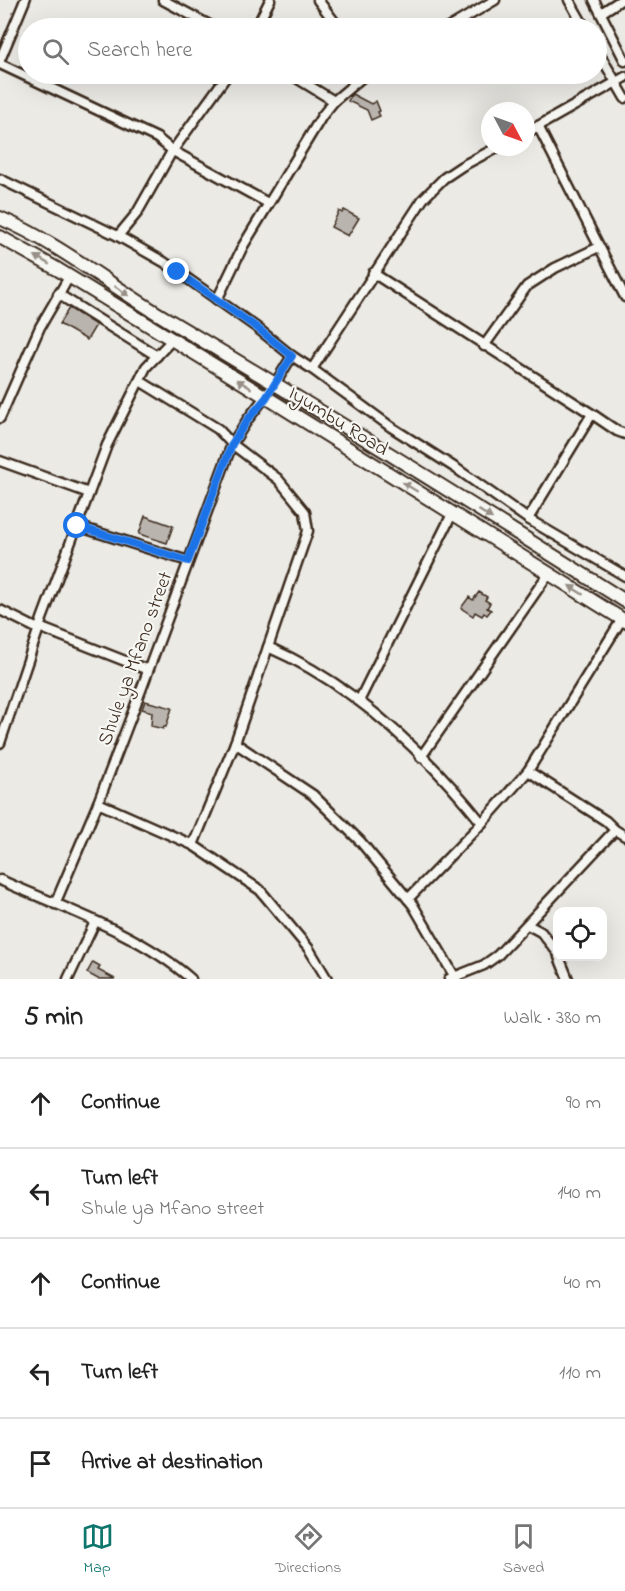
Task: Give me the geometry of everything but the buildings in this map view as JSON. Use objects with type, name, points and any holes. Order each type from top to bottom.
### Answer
[{"type":"main road","name":"Iyumbu Road","points":[[0,218],[76,260],[160,315],[625,602]]},
{"type":"main road","name":"Iyumbu Road","points":[[0,237],[172,340],[624,620]]},
{"type":"street","points":[[18,71],[0,62],[25,0]]},
{"type":"street","points":[[163,0],[196,18]]},
{"type":"street","points":[[261,18],[270,0]]},
{"type":"street","points":[[318,0],[332,18]]},
{"type":"street","points":[[465,18],[495,0]]},
{"type":"street","points":[[569,0],[579,18]]},
{"type":"street","points":[[594,0],[604,18]]},
{"type":"street","points":[[601,13],[621,0]]},
{"type":"street","points":[[607,25],[625,61]]},
{"type":"street","points":[[607,66],[625,98]]},
{"type":"street","points":[[535,128],[625,77]]},
{"type":"street","points":[[45,84],[157,138],[173,151],[268,203]]},
{"type":"street","points":[[118,236],[137,213],[173,151],[221,84]]},
{"type":"street","points":[[306,84],[333,101]]},
{"type":"street","points":[[217,300],[243,246],[268,203],[333,101],[354,84]]},
{"type":"street","points":[[538,126],[625,297]]},
{"type":"street","points":[[312,369],[423,199],[444,178],[481,156]]},
{"type":"street","points":[[0,179],[118,236],[164,262],[256,327],[391,428],[457,469],[528,519],[625,576]]},
{"type":"street","points":[[484,346],[527,286],[555,268],[599,247]]},
{"type":"street","points":[[373,273],[616,431],[625,434]]},
{"type":"street","points":[[0,418],[40,327],[69,277]]},
{"type":"street","points":[[58,294],[157,356]]},
{"type":"street","points":[[0,742],[39,628],[107,445],[147,368],[172,340]]},
{"type":"street","name":"Shule ya Mfano street","points":[[55,904],[98,803],[232,444],[248,419],[266,398],[292,356]]},
{"type":"street","points":[[140,381],[218,429],[232,444],[279,479],[304,512],[308,531],[235,743],[193,845]]},
{"type":"street","points":[[528,519],[592,414]]},
{"type":"street","points":[[0,462],[89,493]]},
{"type":"street","points":[[359,701],[452,514]]},
{"type":"street","points":[[77,526],[188,561]]},
{"type":"street","points":[[421,756],[549,573]]},
{"type":"street","points":[[0,610],[39,628],[148,670]]},
{"type":"street","points":[[408,899],[483,823],[528,771],[624,620]]},
{"type":"street","points":[[268,647],[298,660],[359,701],[394,730],[452,785],[483,823]]},
{"type":"street","points":[[235,743],[313,795],[360,841],[408,899],[453,978],[484,965],[498,955],[615,830]]},
{"type":"street","points":[[528,771],[606,821],[625,836]]},
{"type":"street","points":[[98,803],[193,845],[260,890],[309,949],[327,979]]},
{"type":"street","points":[[0,880],[136,941],[174,965],[190,979]]},
{"type":"street","points":[[68,979],[95,922]]},
{"type":"street","points":[[528,925],[541,932],[553,948]]},
{"type":"street","points":[[560,961],[568,979]]},
{"type":"route","points":[[77,526],[188,561],[232,444],[248,419],[266,398],[292,356],[256,327],[177,272]]}]
